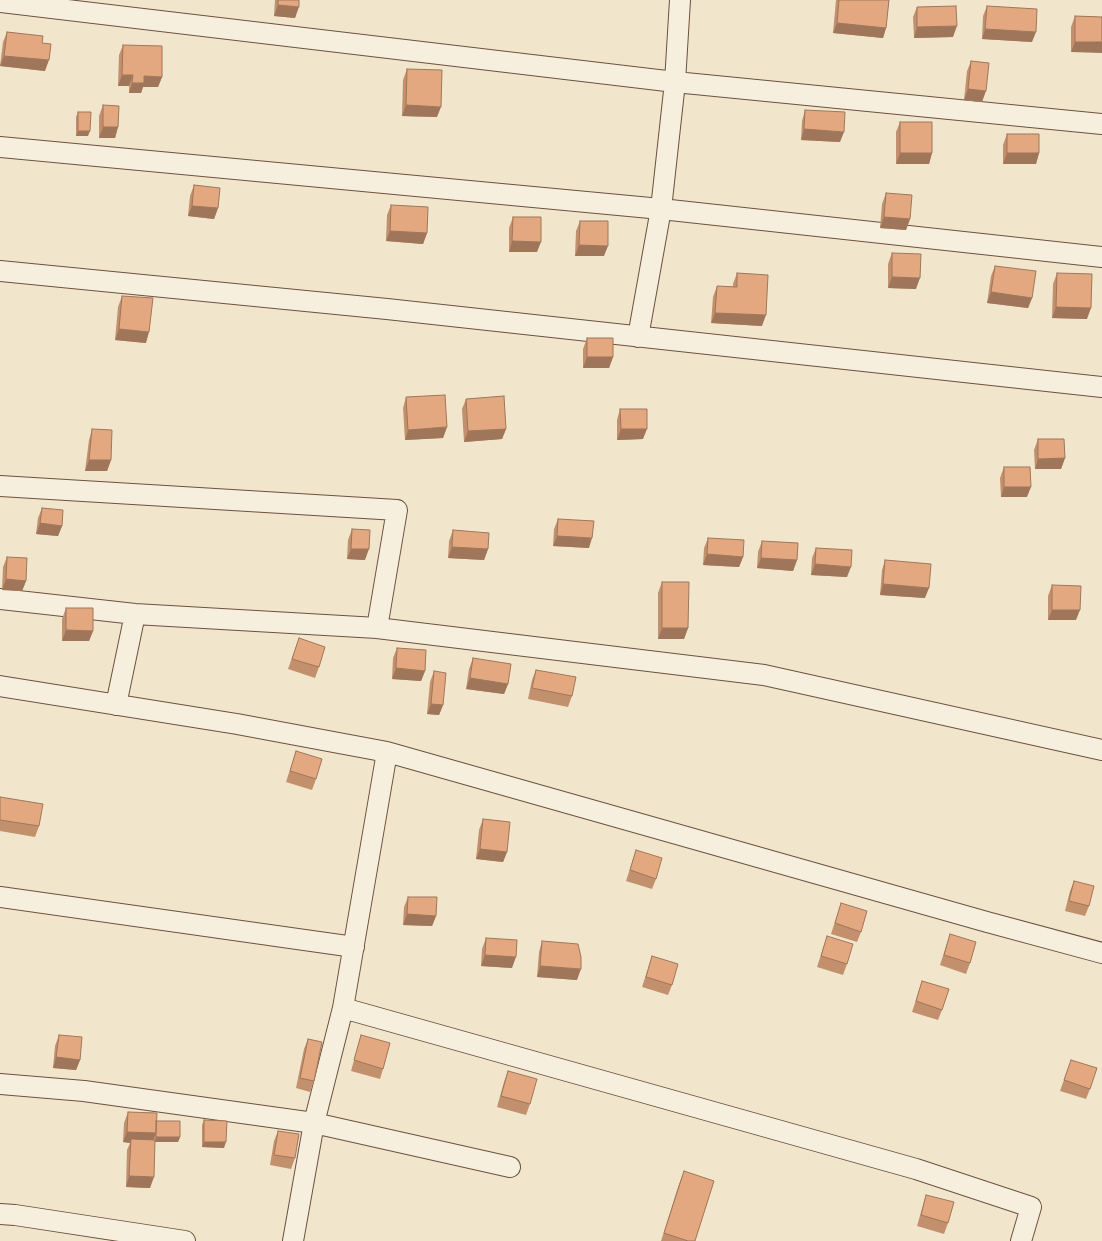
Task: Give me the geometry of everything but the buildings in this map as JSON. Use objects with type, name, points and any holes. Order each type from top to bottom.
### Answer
[{"type":"street","points":[[638,337],[661,209],[675,82],[680,0]]},
{"type":"street","points":[[0,2],[675,82],[1102,124]]},
{"type":"street","points":[[0,147],[661,209],[1102,258]]},
{"type":"street","points":[[0,271],[387,309],[1102,387]]},
{"type":"street","points":[[0,486],[397,510],[377,628]]},
{"type":"street","points":[[0,599],[136,614],[377,628],[764,675],[1102,750]]},
{"type":"street","points":[[116,706],[136,614]]},
{"type":"street","points":[[0,686],[237,724],[387,752],[1102,953]]},
{"type":"street","points":[[293,1241],[314,1123],[343,1008],[387,752]]},
{"type":"street","points":[[0,897],[354,947]]},
{"type":"street","points":[[343,1008],[916,1169],[1031,1207],[1021,1241]]},
{"type":"street","points":[[0,1084],[84,1091],[314,1123],[510,1167]]},
{"type":"street","points":[[0,1214],[25,1216],[185,1241]]}]
